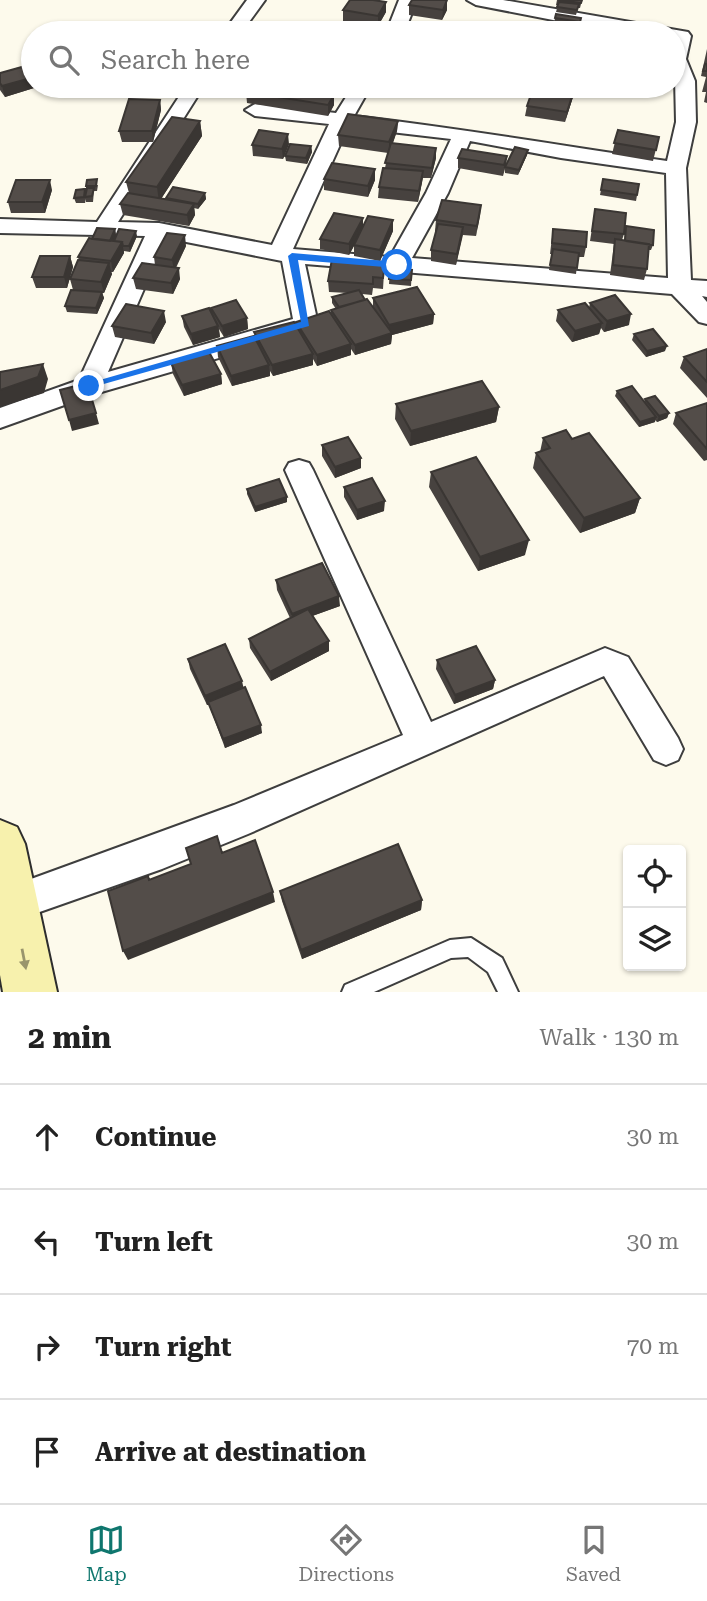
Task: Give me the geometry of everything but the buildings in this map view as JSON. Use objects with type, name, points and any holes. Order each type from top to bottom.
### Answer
[{"type":"main road","points":[[0,844],[30,992]]},
{"type":"street","points":[[241,21],[256,0]]},
{"type":"street","points":[[476,0],[568,21]]},
{"type":"street","points":[[384,3],[407,4],[400,21]]},
{"type":"street","points":[[105,226],[187,98]]},
{"type":"street","points":[[0,418],[89,386],[306,324],[285,255],[341,121],[355,98]]},
{"type":"street","points":[[686,98],[686,122],[676,168],[680,288],[707,316]]},
{"type":"street","points":[[255,110],[463,134],[561,152],[676,168]]},
{"type":"street","points":[[397,265],[437,193],[463,134]]},
{"type":"street","points":[[0,226],[105,226],[159,230],[285,255],[707,289]]},
{"type":"street","points":[[89,386],[159,230]]},
{"type":"street","points":[[299,470],[423,742]]},
{"type":"street","points":[[14,903],[113,872],[385,760],[605,662],[617,667],[666,749]]},
{"type":"lane","points":[[352,992],[450,949],[471,947],[495,965],[508,992]]},
{"type":"route","points":[[89,386],[306,324],[292,256],[397,265]]}]
